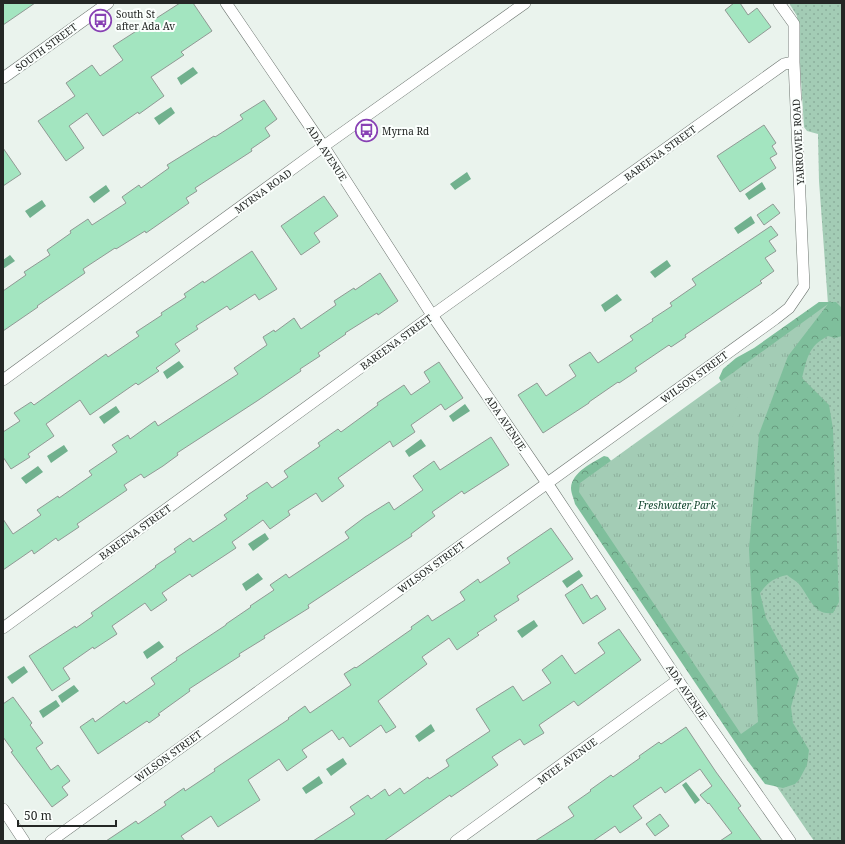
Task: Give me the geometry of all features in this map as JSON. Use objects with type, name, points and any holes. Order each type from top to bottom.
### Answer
[{"type":"street","name":"SOUTH STREET","points":[[3,78],[108,3]]},
{"type":"street","name":"ADA AVENUE","points":[[226,3],[324,147],[432,315],[547,483],[678,680],[790,841]]},
{"type":"street","name":"MYRNA ROAD","points":[[3,380],[525,3]]},
{"type":"street","name":"YARROWEE ROAD","points":[[779,3],[794,24],[794,62],[804,286]]},
{"type":"street","name":"BAREENA STREET","points":[[3,628],[432,315],[784,64],[794,62]]},
{"type":"street","name":"WILSON STREET","points":[[51,841],[775,319],[789,308],[804,286]]},
{"type":"street","name":"MYEE AVENUE","points":[[456,841],[678,680]]},
{"type":"street","points":[[3,809],[24,841]]},
{"type":"green space","points":[[789,3],[842,3],[842,841],[814,841],[741,734],[759,434],[828,304],[819,181],[818,134],[807,131],[804,127],[797,16]]},
{"type":"green space","points":[[819,302],[836,302],[842,308],[842,336],[835,338],[828,336],[816,344],[809,354],[802,378],[829,405],[833,429],[839,602],[833,613],[821,611],[812,604],[798,583],[787,575],[772,581],[760,593],[766,618],[799,678],[791,707],[793,723],[809,750],[807,765],[799,780],[795,784],[783,788],[765,784],[747,760],[575,504],[571,488],[575,477],[583,469],[604,456],[608,457],[615,466],[723,385],[719,378],[723,369],[736,358],[754,348]]},
{"type":"green space","name":"Freshwater Park","points":[[828,304],[788,356],[759,434],[749,549],[758,722],[741,734],[579,492],[580,483]]},
{"type":"green space","points":[[743,394],[748,397],[732,427],[727,424]]},
{"type":"green space","points":[[691,461],[694,465],[660,490],[657,486]]},
{"type":"shaded area","points":[[193,67],[198,73],[181,85],[177,78]]},
{"type":"shaded area","points":[[171,107],[175,113],[159,125],[154,118]]},
{"type":"shaded area","points":[[467,172],[471,179],[455,190],[450,184]]},
{"type":"shaded area","points":[[762,182],[766,189],[749,200],[745,194]]},
{"type":"shaded area","points":[[106,185],[110,191],[94,203],[89,197]]},
{"type":"shaded area","points":[[42,200],[46,206],[30,218],[25,211]]},
{"type":"shaded area","points":[[751,216],[755,223],[738,234],[734,228]]},
{"type":"shaded area","points":[[10,255],[15,261],[3,269],[3,260]]},
{"type":"shaded area","points":[[667,260],[671,266],[655,278],[650,272]]},
{"type":"shaded area","points":[[617,294],[622,300],[605,312],[601,305]]},
{"type":"shaded area","points":[[179,361],[184,367],[167,379],[163,372]]},
{"type":"shaded area","points":[[465,404],[470,411],[453,422],[449,416]]},
{"type":"shaded area","points":[[116,406],[120,412],[104,424],[99,417]]},
{"type":"shaded area","points":[[421,439],[426,446],[409,457],[405,451]]},
{"type":"shaded area","points":[[64,445],[68,451],[51,463],[47,456]]},
{"type":"shaded area","points":[[38,466],[43,472],[26,484],[21,478]]},
{"type":"shaded area","points":[[265,533],[269,539],[253,551],[248,544]]},
{"type":"shaded area","points":[[579,570],[583,576],[567,588],[562,581]]},
{"type":"shaded area","points":[[258,573],[263,579],[246,591],[242,584]]},
{"type":"shaded area","points":[[534,620],[538,626],[522,638],[517,631]]},
{"type":"shaded area","points":[[159,641],[164,647],[147,659],[143,652]]},
{"type":"shaded area","points":[[24,666],[28,672],[12,684],[7,677]]},
{"type":"shaded area","points":[[74,685],[79,691],[62,703],[58,696]]},
{"type":"shaded area","points":[[56,700],[60,706],[43,718],[39,711]]},
{"type":"shaded area","points":[[431,724],[435,731],[419,742],[415,736]]},
{"type":"shaded area","points":[[343,758],[347,764],[331,776],[326,769]]},
{"type":"shaded area","points":[[319,776],[323,783],[306,794],[302,788]]},
{"type":"shaded area","points":[[686,782],[700,800],[695,804],[682,785]]},
{"type":"building","points":[[3,3],[35,3],[3,25]]},
{"type":"building","points":[[180,3],[193,3],[212,31],[181,52],[184,55],[151,77],[164,96],[139,114],[138,112],[103,136],[87,113],[69,126],[84,148],[66,161],[38,121],[75,96],[66,83],[92,65],[100,76],[123,60],[113,46]]},
{"type":"building","points":[[734,3],[740,3],[748,15],[757,8],[771,27],[749,43],[725,10]]},
{"type":"building","points":[[264,100],[277,119],[265,128],[270,136],[251,149],[252,151],[195,188],[197,191],[186,198],[189,203],[146,233],[145,231],[116,249],[115,248],[83,269],[85,273],[3,331],[3,291],[26,275],[24,272],[50,255],[47,250],[71,233],[70,231],[88,219],[92,225],[126,203],[122,197],[139,185],[141,188],[169,168],[167,165],[243,119],[240,115]]},
{"type":"building","points":[[764,125],[776,143],[772,146],[777,154],[770,158],[776,168],[740,192],[717,156]]},
{"type":"building","points":[[3,148],[21,174],[3,186]]},
{"type":"building","points":[[324,196],[338,216],[314,233],[320,242],[301,255],[281,226]]},
{"type":"building","points":[[773,204],[780,213],[764,225],[757,215]]},
{"type":"building","points":[[771,226],[778,235],[769,241],[776,251],[765,258],[774,271],[760,281],[762,283],[685,335],[686,337],[671,347],[669,345],[635,368],[637,371],[619,383],[618,382],[543,433],[518,395],[537,383],[546,396],[576,376],[569,365],[590,352],[598,363],[633,340],[630,336],[653,321],[652,319],[672,306],[670,303],[696,285],[692,279]]},
{"type":"building","points":[[252,251],[277,289],[259,300],[255,294],[230,310],[227,306],[196,326],[198,329],[175,344],[180,351],[156,368],[159,371],[138,385],[136,383],[90,415],[80,400],[46,424],[54,436],[28,454],[30,457],[11,469],[3,457],[3,432],[20,421],[14,413],[31,402],[34,405],[106,354],[108,357],[139,336],[136,332],[162,315],[161,313],[186,297],[184,294],[203,281],[204,283]]},
{"type":"building","points":[[380,273],[398,301],[378,315],[377,313],[345,333],[346,334],[318,353],[320,356],[300,369],[301,371],[177,453],[178,455],[163,466],[144,478],[141,474],[124,485],[127,490],[77,524],[79,527],[58,541],[56,538],[34,554],[32,550],[3,570],[3,519],[13,534],[41,515],[37,510],[58,496],[59,498],[92,475],[89,471],[117,452],[112,445],[128,435],[130,439],[155,421],[158,426],[238,374],[234,368],[267,345],[263,337],[274,330],[275,332],[294,318],[301,329],[336,305],[334,301],[354,288],[355,290]]},
{"type":"building","points":[[439,362],[463,398],[445,410],[441,404],[411,425],[415,432],[393,447],[390,441],[338,478],[344,486],[322,502],[316,493],[288,511],[290,515],[270,529],[263,520],[232,542],[236,548],[192,577],[190,574],[162,593],[167,600],[151,611],[145,603],[112,626],[117,634],[94,649],[93,647],[63,668],[70,679],[52,691],[29,656],[93,616],[91,613],[176,552],[174,549],[190,538],[193,542],[227,519],[224,515],[248,498],[246,496],[267,482],[272,488],[288,477],[284,471],[320,446],[318,443],[338,429],[341,432],[378,405],[377,403],[404,385],[411,395],[430,382],[424,372]]},
{"type":"building","points":[[491,437],[509,465],[464,494],[462,491],[432,512],[435,516],[411,534],[412,536],[308,605],[309,608],[264,636],[265,638],[239,654],[240,656],[189,689],[190,691],[158,714],[160,715],[149,723],[147,721],[98,754],[80,727],[93,718],[95,722],[124,701],[126,704],[155,684],[151,678],[177,660],[176,658],[226,625],[251,607],[250,606],[274,590],[270,585],[286,574],[289,578],[349,538],[345,532],[365,517],[389,502],[394,510],[423,490],[413,476],[434,461],[440,470]]},
{"type":"building","points":[[551,528],[573,559],[517,596],[519,600],[494,616],[497,620],[477,633],[479,635],[457,650],[449,638],[422,657],[427,664],[378,701],[396,727],[386,733],[381,725],[350,747],[343,737],[339,740],[332,730],[302,750],[307,757],[287,771],[279,759],[248,780],[260,800],[218,827],[211,816],[181,836],[185,841],[106,841],[136,821],[138,824],[166,805],[164,802],[184,788],[185,791],[215,771],[214,769],[289,719],[288,718],[305,706],[310,713],[351,685],[344,674],[355,667],[356,668],[412,629],[411,627],[428,615],[432,621],[465,600],[460,592],[478,579],[480,583],[510,563],[507,558]]},
{"type":"building","points":[[582,584],[591,599],[597,595],[606,609],[583,624],[565,595]]},
{"type":"building","points":[[619,629],[641,660],[578,706],[574,701],[539,725],[544,733],[524,745],[520,739],[492,757],[498,765],[451,797],[450,795],[384,841],[313,841],[355,814],[350,807],[368,795],[371,799],[385,789],[389,796],[400,788],[404,794],[428,777],[429,779],[449,766],[446,760],[490,731],[476,709],[513,686],[523,701],[551,683],[542,670],[562,655],[575,674],[605,653],[598,643]]},
{"type":"building","points":[[13,697],[32,723],[30,725],[43,743],[36,748],[51,770],[58,765],[70,781],[62,787],[68,795],[52,807],[11,752],[13,751],[3,737],[3,704]]},
{"type":"building","points":[[686,727],[741,806],[738,808],[762,841],[720,841],[732,833],[709,803],[708,804],[700,795],[712,786],[700,769],[665,793],[661,787],[633,806],[642,818],[620,833],[615,826],[593,841],[535,841],[574,816],[568,807],[591,791],[590,790],[611,775],[613,777],[640,758],[639,756],[659,742],[661,744]]},
{"type":"building","points":[[660,814],[669,826],[655,836],[646,824]]},
{"type":"place","name":"South St after Ada Av","points":[[100,20]]},
{"type":"place","name":"Myrna Rd","points":[[367,131]]}]
